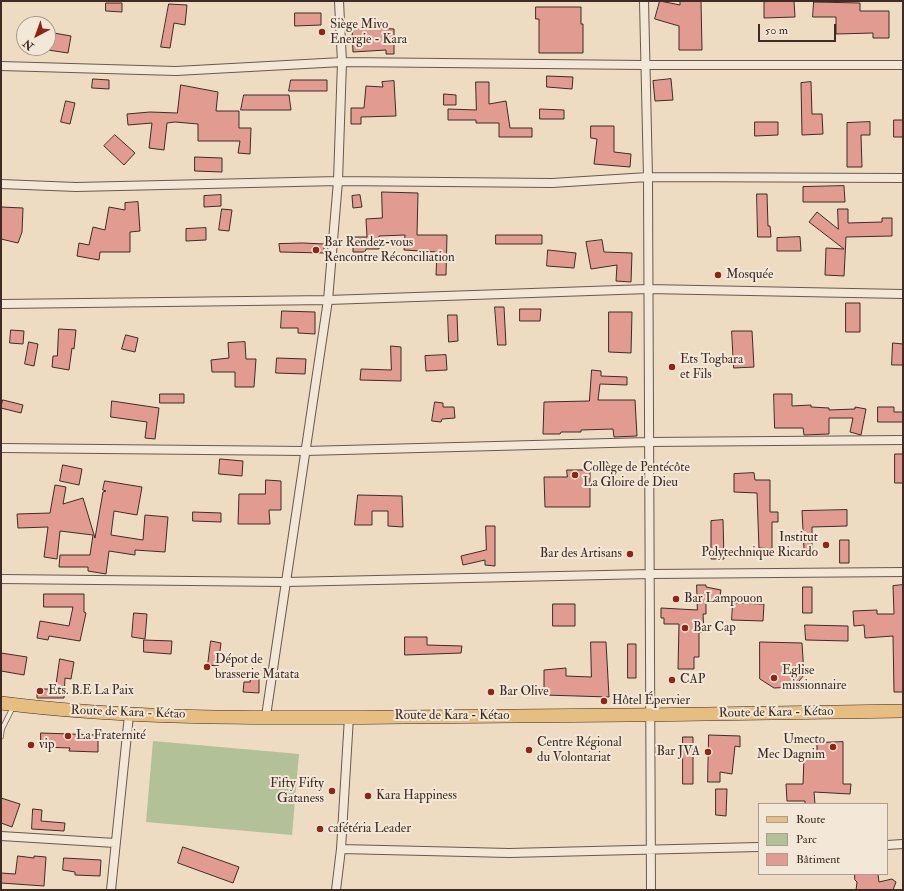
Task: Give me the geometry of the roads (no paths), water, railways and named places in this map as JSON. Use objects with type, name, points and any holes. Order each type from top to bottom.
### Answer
[{"type":"main road","name":"Route de Kara - Kétao","points":[[7,704],[66,711],[129,714],[349,717],[651,715],[903,711]]},
{"type":"street","points":[[266,716],[328,300],[338,181],[342,62],[339,1]]},
{"type":"street","points":[[644,1],[644,65],[648,177],[651,890]]},
{"type":"street","points":[[1,66],[176,71],[342,62],[644,65],[903,65]]},
{"type":"street","points":[[1,184],[76,187],[338,181],[552,183],[648,177],[903,178]]},
{"type":"street","points":[[1,304],[328,300],[648,289],[903,294]]},
{"type":"street","points":[[1,448],[305,451],[648,442],[903,440]]},
{"type":"street","points":[[1,579],[286,582],[650,574],[903,572]]},
{"type":"street","points":[[111,890],[129,714]]},
{"type":"street","points":[[336,890],[341,849],[349,717]]},
{"type":"street","points":[[1,836],[115,844]]},
{"type":"street","points":[[888,845],[903,844]]},
{"type":"street","points":[[341,849],[509,853],[758,847]]},
{"type":"lane","points":[[1,738],[7,704]]},
{"type":"place","name":"Siège Mivo Energie - Kara","points":[[322,32]]},
{"type":"place","name":"Bar Rendez-vous Rencontre Réconciliation","points":[[316,250]]},
{"type":"place","name":"Mosquée","points":[[718,275]]},
{"type":"place","name":"Ets Togbara et Fils","points":[[672,367]]},
{"type":"place","name":"Collège de Pentécôte La Gloire de Dieu","points":[[575,475]]},
{"type":"place","name":"Institut Polytechnique Ricardo","points":[[826,545]]},
{"type":"place","name":"Bar des Artisans","points":[[630,554]]},
{"type":"place","name":"Bar Lampouon","points":[[676,599]]},
{"type":"place","name":"Bar Cap","points":[[685,628]]},
{"type":"place","name":"Dépot de brasserie Matata","points":[[207,667]]},
{"type":"place","name":"Eglise missionnaire","points":[[774,678]]},
{"type":"place","name":"CAP","points":[[672,680]]},
{"type":"place","name":"Ets. B.E La Paix","points":[[40,691]]},
{"type":"place","name":"Bar Olive","points":[[491,692]]},
{"type":"place","name":"Hôtel Épervier","points":[[604,701]]},
{"type":"place","name":"La Fraternité","points":[[68,736]]},
{"type":"place","name":"vip","points":[[31,745]]},
{"type":"place","name":"Umecto Mec Dagnim","points":[[833,747]]},
{"type":"place","name":"Centre Régional du Volontariat","points":[[529,750]]},
{"type":"place","name":"Bar JVA","points":[[708,752]]},
{"type":"place","name":"Fifty Fifty Gataness","points":[[332,791]]},
{"type":"place","name":"Kara Happiness","points":[[368,796]]},
{"type":"place","name":"cafétéria Leader","points":[[320,829]]}]
